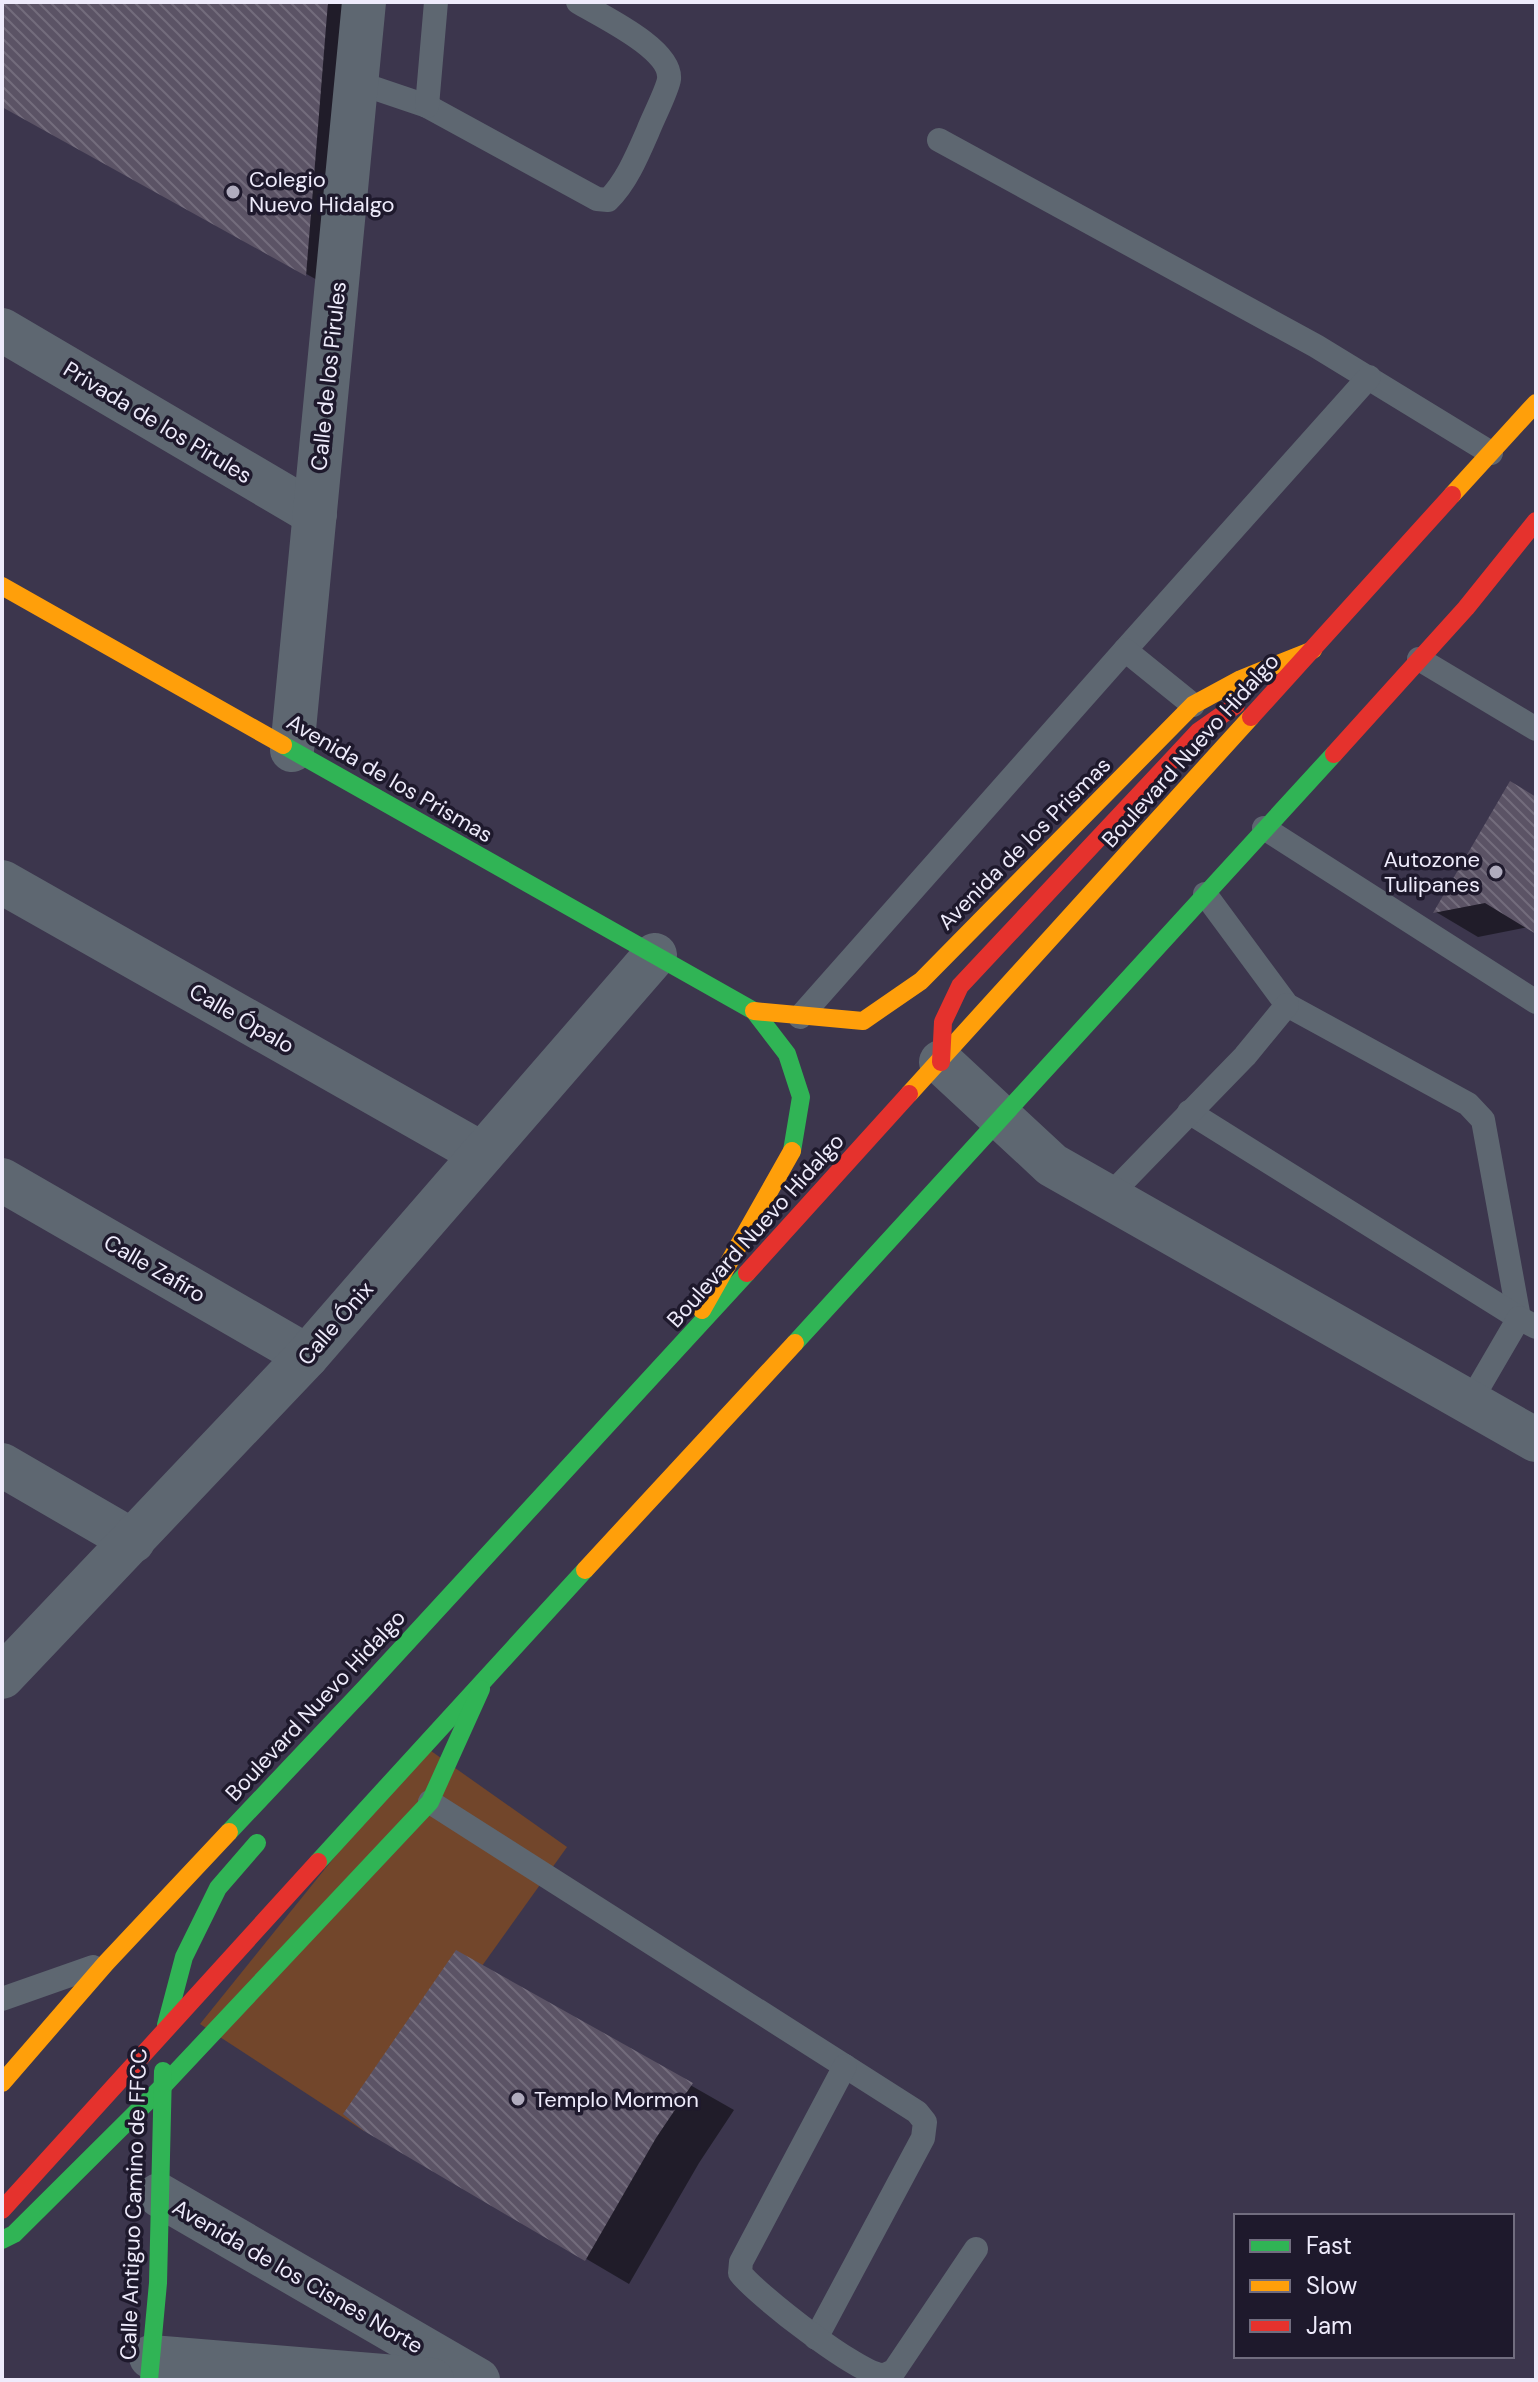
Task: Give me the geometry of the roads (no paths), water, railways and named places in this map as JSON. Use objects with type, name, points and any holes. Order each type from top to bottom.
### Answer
[{"type":"main road","name":"Boulevard Nuevo Hidalgo","points":[[2,2083],[106,1963],[366,1687],[941,1062],[1536,403]]},
{"type":"main road","points":[[1466,608],[1536,521]]},
{"type":"main road","points":[[2,2210],[1419,659],[1536,538]]},
{"type":"main road","points":[[1466,608],[1536,552]]},
{"type":"main road","name":"Avenida de los Prismas","points":[[2,586],[754,1011],[863,1021],[921,981],[1193,705],[1241,679],[1313,650]]},
{"type":"main road","points":[[941,1062],[943,1022],[960,986],[1199,731],[1313,650]]},
{"type":"main road","name":"Avenida de los Prismas","points":[[681,1346],[794,1148],[801,1097],[787,1054],[754,1011]]},
{"type":"main road","points":[[2,2240],[14,2234],[163,2086],[430,1802],[486,1677]]},
{"type":"main road","points":[[325,1755],[366,1687]]},
{"type":"main road","points":[[164,2031],[184,1957],[218,1888],[268,1829]]},
{"type":"main road","points":[[208,2060],[225,2018]]},
{"type":"main road","name":"Calle Antiguo Camino de FFCC","points":[[150,2368],[158,2283],[150,2185],[163,2086],[164,2031]]},
{"type":"main road","points":[[150,2185],[181,2130]]},
{"type":"main road","points":[[89,2158],[117,2160]]},
{"type":"street","name":"Calle de los Pirules","points":[[292,750],[364,2]]},
{"type":"street","name":"Privada de los Pirules","points":[[2,330],[315,514]]},
{"type":"street","name":"Calle Ópalo","points":[[2,882],[482,1154]]},
{"type":"street","name":"Calle Ónix","points":[[2,1677],[307,1356],[655,955]]},
{"type":"street","points":[[941,1062],[1052,1165],[1536,1440]]},
{"type":"street","name":"Calle Zafiro","points":[[2,1180],[307,1356]]},
{"type":"street","points":[[2,1465],[133,1541]]},
{"type":"street","name":"Avenida de los Cisnes Norte","points":[[150,2185],[478,2380]]},
{"type":"street","points":[[339,2371],[347,2304]]},
{"type":"street","name":"Avenida de los Cisnes Norte","points":[[150,2368],[339,2371],[432,2380]]},
{"type":"lane","points":[[427,106],[436,2]]},
{"type":"lane","points":[[356,82],[427,106],[597,199],[608,200],[617,191],[629,168],[669,79],[665,63],[653,48],[578,2]]},
{"type":"lane","points":[[939,140],[1316,346],[1491,453]]},
{"type":"lane","points":[[800,1017],[1369,377]]},
{"type":"lane","points":[[1125,650],[1193,705]]},
{"type":"lane","points":[[1419,659],[1536,729]]},
{"type":"lane","points":[[1264,828],[1536,1002]]},
{"type":"lane","points":[[1205,894],[1287,1005],[1468,1104],[1483,1120],[1528,1323],[1470,1402]]},
{"type":"lane","points":[[1108,1197],[1245,1056],[1287,1005]]},
{"type":"lane","points":[[1189,1112],[1528,1323]]},
{"type":"lane","points":[[430,1802],[917,2112],[925,2122],[923,2138],[816,2338]]},
{"type":"lane","points":[[2,1999],[106,1963]]},
{"type":"lane","points":[[845,2066],[741,2262],[740,2273],[749,2285],[816,2338],[882,2375],[894,2371],[976,2249]]},
{"type":"place","name":"Colegio Nuevo Hidalgo","points":[[233,192]]},
{"type":"place","name":"Autozone Tulipanes","points":[[1496,872]]},
{"type":"place","name":"Templo Mormon","points":[[518,2099]]}]
